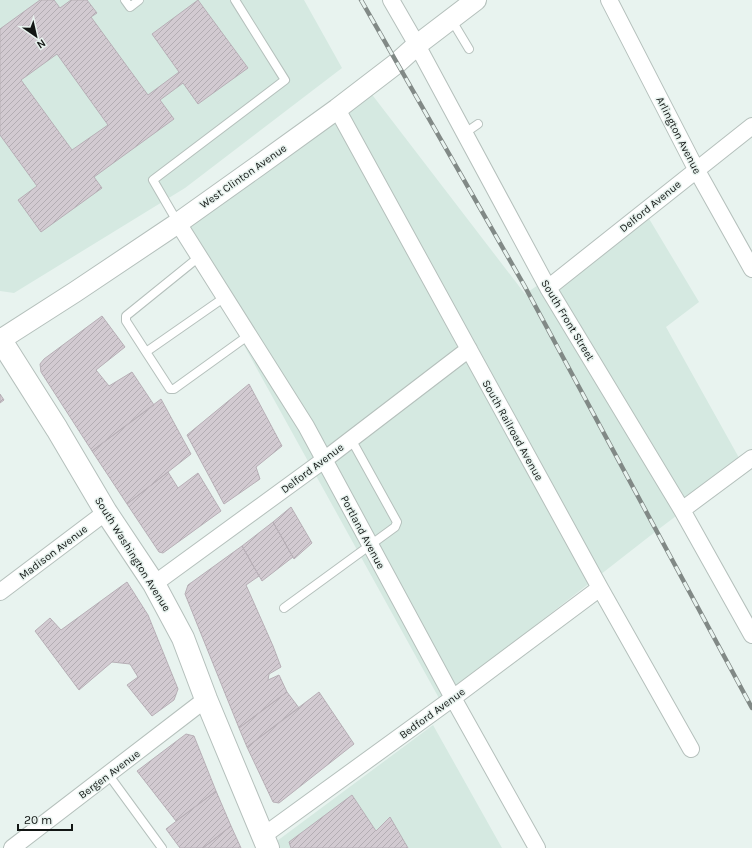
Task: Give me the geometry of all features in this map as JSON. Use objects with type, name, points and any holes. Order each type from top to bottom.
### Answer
[{"type":"main road","name":"South Washington Avenue","points":[[0,340],[57,429],[106,512],[154,584],[182,638],[265,842]]},
{"type":"street","name":"South Front Street","points":[[391,0],[465,133],[548,288],[682,510],[752,635]]},
{"type":"street","name":"West Clinton Avenue","points":[[0,340],[178,223],[337,109],[476,0]]},
{"type":"street","name":"Arlington Avenue","points":[[609,0],[696,169],[752,269]]},
{"type":"street","name":"South Railroad Avenue","points":[[337,109],[600,588],[691,749]]},
{"type":"street","name":"Delford Avenue","points":[[548,288],[752,126]]},
{"type":"street","name":"Portland Avenue","points":[[178,223],[306,426],[453,698],[537,848]]},
{"type":"street","name":"Delford Avenue","points":[[154,584],[324,460],[469,349]]},
{"type":"street","points":[[682,510],[752,458]]},
{"type":"street","name":"Madison Avenue","points":[[0,592],[106,512]]},
{"type":"street","name":"Bedford Avenue","points":[[265,842],[600,588]]},
{"type":"street","name":"Bergen Avenue","points":[[12,848],[206,699]]},
{"type":"lane","points":[[125,0],[130,7],[139,0]]},
{"type":"lane","points":[[178,223],[153,180],[285,80],[235,0]]},
{"type":"lane","points":[[451,19],[468,49]]},
{"type":"lane","points":[[465,133],[478,124]]},
{"type":"lane","points":[[200,257],[126,316],[126,321],[170,389],[174,389],[249,335]]},
{"type":"lane","points":[[146,352],[225,297]]},
{"type":"lane","points":[[284,608],[395,527],[397,522],[351,439]]},
{"type":"lane","points":[[108,774],[162,848]]},
{"type":"shaded area","points":[[0,0],[304,0],[342,68],[185,188],[14,293],[0,291]]},
{"type":"shaded area","points":[[367,88],[525,294],[645,212],[699,302],[666,327],[743,465],[440,700],[178,226]]},
{"type":"shaded area","points":[[433,725],[502,848],[280,848],[277,841]]},
{"type":"building","points":[[40,0],[54,0],[60,8],[71,0],[87,0],[97,13],[91,17],[148,95],[179,72],[152,34],[198,0],[248,68],[198,104],[183,83],[160,100],[174,119],[94,177],[102,188],[41,232],[18,200],[37,186],[0,135],[0,29]],"holes":[[[57,54],[108,125],[72,150],[21,80]]]},
{"type":"building","points":[[102,316],[125,347],[96,370],[109,386],[132,372],[154,405],[92,451],[41,372],[40,364],[44,359]]},
{"type":"building","points":[[249,384],[282,446],[256,467],[260,479],[224,504],[187,435]]},
{"type":"building","points":[[0,394],[4,400],[0,403]]},
{"type":"building","points":[[161,399],[191,454],[127,504],[92,451]]},
{"type":"building","points":[[168,472],[178,488],[198,473],[221,511],[163,553],[159,552],[127,504]]},
{"type":"building","points":[[291,507],[312,543],[294,559],[273,522]]},
{"type":"building","points":[[273,522],[293,557],[262,581],[242,546]]},
{"type":"building","points":[[242,546],[259,576],[246,585],[281,667],[269,674],[268,680],[279,675],[287,692],[239,728],[185,594],[188,585]]},
{"type":"building","points":[[127,582],[148,615],[178,689],[174,700],[152,716],[127,685],[138,677],[130,664],[112,662],[79,690],[35,631],[50,618],[61,630]]},
{"type":"building","points":[[287,692],[299,708],[247,747],[239,728]]},
{"type":"building","points":[[319,692],[354,744],[279,803],[273,802],[247,747]]},
{"type":"building","points":[[186,734],[194,736],[216,791],[176,821],[137,771]]},
{"type":"building","points":[[216,791],[231,826],[203,848],[180,848],[166,829]]},
{"type":"building","points":[[352,795],[376,831],[390,817],[408,848],[291,848],[289,842]]},
{"type":"building","points":[[231,826],[241,848],[203,848]]},
{"type":"railway","points":[[361,0],[524,285],[752,708]]}]
